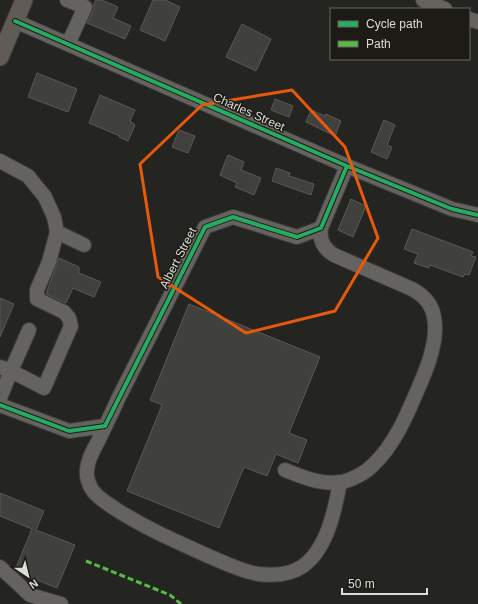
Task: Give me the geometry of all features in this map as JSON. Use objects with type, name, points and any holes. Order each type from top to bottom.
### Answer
[{"type":"main road","points":[[0,57],[24,0]]},
{"type":"street","points":[[423,0],[443,8]]},
{"type":"street","points":[[68,44],[78,2]]},
{"type":"street","name":"Charles Street","points":[[15,21],[347,166],[452,209],[478,215]]},
{"type":"street","points":[[0,161],[28,176],[45,197],[54,218],[56,232],[49,262],[37,290],[38,299],[64,312],[69,318],[71,326],[44,388],[5,369]]},
{"type":"street","points":[[285,470],[310,480],[329,483],[340,483],[354,478],[366,471],[380,458],[394,438],[430,359],[434,338],[434,317],[427,301],[419,293],[412,289],[334,255],[327,250],[321,240],[321,228],[347,166]]},
{"type":"street","name":"Albert Street","points":[[321,228],[297,237],[233,217],[205,227],[89,459],[87,471],[88,480],[92,490],[101,499],[124,514],[171,540],[230,566],[258,574],[280,574],[292,571],[310,560],[321,546],[329,526],[336,504],[340,483]]},
{"type":"street","points":[[56,232],[84,245]]},
{"type":"street","points":[[0,398],[5,369],[29,330]]},
{"type":"street","points":[[0,405],[68,431],[105,426]]},
{"type":"street","points":[[0,567],[30,595],[62,604]]},
{"type":"highlighted area","points":[[292,90],[345,147],[378,238],[335,311],[246,333],[158,277],[140,164],[202,105]]},
{"type":"building","points":[[96,0],[102,0],[118,7],[113,18],[131,26],[125,39],[87,23],[93,11],[93,6]]},
{"type":"building","points":[[153,0],[165,0],[180,7],[165,41],[140,30]]},
{"type":"building","points":[[242,24],[271,39],[256,71],[226,57]]},
{"type":"building","points":[[37,73],[77,89],[68,112],[28,97]]},
{"type":"building","points":[[100,95],[135,110],[130,121],[135,125],[128,141],[89,123]]},
{"type":"building","points":[[275,99],[293,106],[289,117],[271,110]]},
{"type":"building","points":[[311,110],[325,116],[326,114],[341,121],[335,136],[306,122]]},
{"type":"building","points":[[384,120],[395,125],[387,145],[392,147],[387,159],[371,152]]},
{"type":"building","points":[[179,130],[195,136],[188,153],[172,147]]},
{"type":"building","points":[[228,155],[244,162],[241,170],[261,178],[254,195],[235,187],[237,183],[220,175]]},
{"type":"building","points":[[276,168],[290,173],[289,176],[314,184],[311,195],[272,181]]},
{"type":"building","points":[[351,199],[366,206],[353,237],[338,230]]},
{"type":"building","points":[[412,229],[473,252],[471,256],[476,257],[469,275],[465,274],[463,277],[430,265],[429,268],[414,263],[418,254],[404,249]]},
{"type":"building","points":[[59,258],[79,267],[79,273],[101,282],[94,297],[73,288],[66,303],[46,294]]},
{"type":"building","points":[[0,298],[14,304],[0,337]]},
{"type":"building","points":[[189,304],[320,357],[289,433],[307,440],[298,463],[276,454],[267,476],[244,467],[219,528],[127,491],[162,405],[150,400]]},
{"type":"building","points":[[0,493],[44,511],[36,530],[75,545],[57,588],[15,570],[32,529],[0,516]]},
{"type":"marked path","points":[[86,561],[170,595],[181,604]]},
{"type":"cycle path","points":[[15,21],[347,166],[452,209],[478,215]]},
{"type":"cycle path","points":[[0,405],[69,431],[105,426],[205,227],[233,217],[297,237],[321,228],[347,166]]}]
